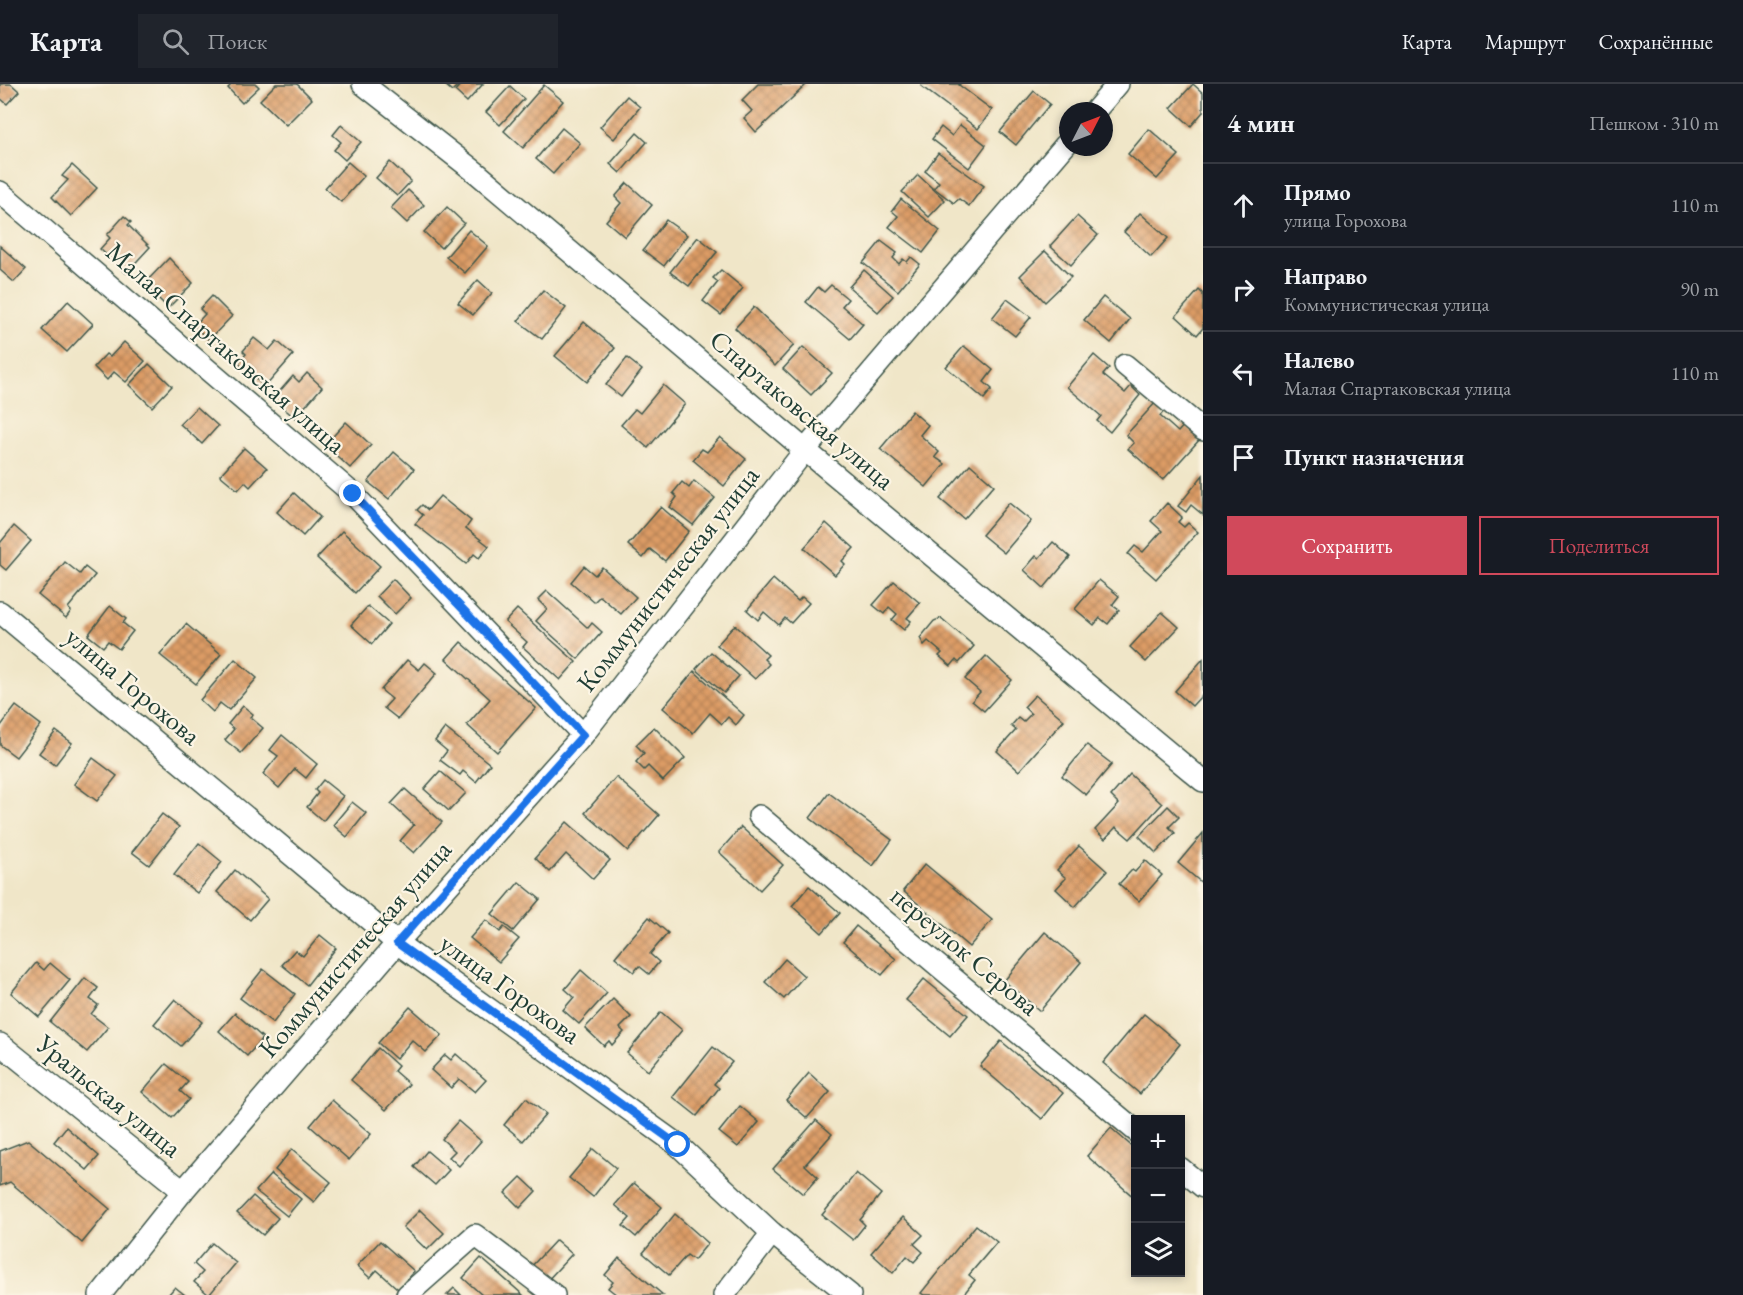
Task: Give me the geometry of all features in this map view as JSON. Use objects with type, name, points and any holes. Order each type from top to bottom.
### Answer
[{"type":"street","name":"Спартаковская улица","points":[[363,84],[478,174],[1203,781]]},
{"type":"street","points":[[1103,102],[1118,84]]},
{"type":"street","name":"Коммунистическая улица","points":[[100,1295],[183,1191],[397,943],[583,735],[805,450],[1059,153]]},
{"type":"street","name":"Малая Спартаковская улица","points":[[0,192],[353,494],[583,735]]},
{"type":"street","points":[[1125,365],[1203,430]]},
{"type":"street","name":"улица Горохова","points":[[0,612],[397,943],[678,1145],[772,1233],[850,1295]]},
{"type":"street","name":"переулок Серова","points":[[759,816],[1131,1127]]},
{"type":"street","name":"Уральская улица","points":[[0,1044],[183,1191]]},
{"type":"street","points":[[1181,1169],[1203,1187]]},
{"type":"street","points":[[724,1295],[772,1233]]},
{"type":"street","points":[[407,1295],[475,1235],[554,1295]]},
{"type":"building","points":[[0,84],[11,84],[19,91],[7,104],[0,98]]},
{"type":"building","points":[[232,84],[256,84],[259,87],[242,103],[228,88]]},
{"type":"building","points":[[276,84],[297,84],[312,99],[286,125],[260,100]]},
{"type":"building","points":[[444,84],[459,84],[452,91]]},
{"type":"building","points":[[461,84],[483,84],[467,102],[455,91]]},
{"type":"building","points":[[758,84],[807,84],[756,132],[744,118],[752,111],[742,100]]},
{"type":"building","points":[[922,84],[960,84],[992,110],[978,129],[921,86]]},
{"type":"building","points":[[1193,84],[1203,93],[1203,112],[1191,126],[1171,108]]},
{"type":"building","points":[[544,85],[563,101],[523,148],[504,131]]},
{"type":"building","points":[[510,86],[524,99],[500,125],[486,112]]},
{"type":"building","points":[[1034,91],[1050,104],[1016,145],[1000,132]]},
{"type":"building","points":[[627,96],[640,107],[614,139],[600,127]]},
{"type":"building","points":[[341,125],[361,142],[345,160],[334,150],[341,142],[333,135]]},
{"type":"building","points":[[960,125],[986,145],[969,168],[932,139],[941,127],[952,136]]},
{"type":"building","points":[[562,128],[580,143],[553,174],[536,159]]},
{"type":"building","points":[[1149,129],[1179,155],[1157,179],[1128,154]]},
{"type":"building","points":[[637,133],[647,142],[620,173],[610,164]]},
{"type":"building","points":[[938,153],[984,186],[969,206],[959,199],[954,203],[934,188],[939,182],[925,171]]},
{"type":"building","points":[[348,162],[364,176],[341,202],[325,188]]},
{"type":"building","points":[[390,162],[411,181],[397,196],[376,178]]},
{"type":"building","points":[[72,165],[97,188],[71,216],[52,197],[68,180],[62,176]]},
{"type":"building","points":[[918,175],[945,200],[929,217],[902,192]]},
{"type":"building","points":[[627,183],[652,205],[625,237],[606,221],[621,203],[615,197]]},
{"type":"building","points":[[408,190],[424,205],[407,223],[391,208]]},
{"type":"building","points":[[901,199],[940,231],[923,253],[889,227],[898,216],[892,211]]},
{"type":"building","points":[[447,207],[464,223],[441,248],[424,232]]},
{"type":"building","points":[[1140,213],[1168,238],[1151,257],[1124,232]]},
{"type":"building","points":[[124,216],[131,222],[128,225],[150,247],[126,273],[100,249],[110,238],[107,235]]},
{"type":"building","points":[[1077,216],[1098,235],[1071,265],[1050,246]]},
{"type":"building","points":[[666,220],[687,235],[664,266],[643,250]]},
{"type":"building","points":[[469,230],[488,246],[465,273],[446,257]]},
{"type":"building","points":[[698,237],[717,252],[689,286],[670,272]]},
{"type":"building","points":[[881,241],[897,253],[893,258],[899,264],[903,259],[907,262],[911,257],[920,264],[898,291],[863,263]]},
{"type":"building","points":[[0,246],[26,269],[14,282],[0,270]]},
{"type":"building","points":[[1045,251],[1071,277],[1045,302],[1020,276]]},
{"type":"building","points":[[169,258],[193,283],[168,308],[144,284]]},
{"type":"building","points":[[721,270],[743,288],[721,315],[703,301],[718,282],[713,278]]},
{"type":"building","points":[[864,270],[893,296],[878,312],[849,287]]},
{"type":"building","points":[[478,280],[492,293],[473,315],[458,303]]},
{"type":"building","points":[[831,285],[848,299],[842,306],[863,324],[850,339],[806,302],[818,287],[824,292]]},
{"type":"building","points":[[543,290],[566,308],[542,339],[518,321]]},
{"type":"building","points":[[1199,290],[1203,294],[1203,328],[1197,335],[1176,316]]},
{"type":"building","points":[[212,296],[232,316],[209,340],[194,326],[205,314],[200,309]]},
{"type":"building","points":[[1103,297],[1130,319],[1111,343],[1084,320]]},
{"type":"building","points":[[1007,299],[1031,317],[1015,336],[992,318]]},
{"type":"building","points":[[68,301],[93,324],[67,352],[42,330]]},
{"type":"building","points":[[754,307],[794,345],[775,366],[735,328]]},
{"type":"building","points":[[584,322],[615,348],[587,382],[555,356]]},
{"type":"building","points":[[254,338],[269,350],[277,341],[293,355],[265,387],[238,363],[246,354],[243,351]]},
{"type":"building","points":[[124,342],[145,361],[126,382],[114,372],[107,380],[94,367],[106,354],[110,357]]},
{"type":"building","points":[[964,346],[993,370],[984,382],[992,389],[984,399],[946,367]]},
{"type":"building","points":[[803,347],[832,373],[811,395],[783,369]]},
{"type":"building","points":[[1094,355],[1109,368],[1103,375],[1125,393],[1131,386],[1140,395],[1110,432],[1097,421],[1101,416],[1067,387]]},
{"type":"building","points":[[627,358],[642,370],[621,397],[606,385]]},
{"type":"building","points":[[149,364],[172,386],[152,407],[129,385]]},
{"type":"building","points":[[307,373],[322,387],[295,418],[273,399],[293,376],[299,382]]},
{"type":"building","points":[[663,385],[685,404],[648,448],[621,425],[635,409],[640,413]]},
{"type":"building","points":[[1156,402],[1165,410],[1160,416],[1178,432],[1185,424],[1201,438],[1163,480],[1128,449],[1134,443],[1126,435]]},
{"type":"building","points":[[197,407],[218,426],[202,444],[180,424]]},
{"type":"building","points":[[912,411],[928,425],[920,435],[939,452],[935,457],[945,464],[926,487],[880,449]]},
{"type":"building","points":[[346,422],[371,445],[350,468],[325,445]]},
{"type":"building","points":[[720,437],[746,459],[724,486],[693,460],[702,449],[707,452]]},
{"type":"building","points":[[244,448],[267,468],[250,487],[245,482],[238,490],[220,475]]},
{"type":"building","points":[[394,452],[414,469],[389,499],[368,482]]},
{"type":"building","points":[[970,464],[994,485],[964,519],[940,499]]},
{"type":"building","points":[[1203,475],[1203,515],[1191,505],[1186,512],[1178,506]]},
{"type":"building","points":[[694,481],[715,498],[693,525],[670,507],[677,497],[673,493],[682,482],[689,488]]},
{"type":"building","points":[[294,493],[320,517],[303,536],[277,512]]},
{"type":"building","points":[[440,496],[471,521],[466,528],[489,546],[479,558],[474,554],[466,564],[415,524],[423,515],[417,510],[422,505],[428,510]]},
{"type":"building","points":[[1009,503],[1031,521],[1004,553],[982,535]]},
{"type":"building","points":[[1167,503],[1182,517],[1178,522],[1184,527],[1188,523],[1198,532],[1156,579],[1128,554],[1135,546],[1143,552],[1162,531],[1151,521]]},
{"type":"building","points":[[661,507],[689,531],[665,561],[650,549],[643,558],[628,545]]},
{"type":"building","points":[[826,523],[854,548],[842,561],[845,564],[835,575],[804,548]]},
{"type":"building","points":[[14,526],[31,541],[6,570],[0,565],[0,543]]},
{"type":"building","points":[[342,531],[380,566],[355,593],[317,558]]},
{"type":"building","points":[[1053,542],[1070,557],[1044,588],[1024,570]]},
{"type":"building","points":[[65,562],[80,574],[85,567],[95,575],[68,608],[71,611],[66,618],[38,595]]},
{"type":"building","points":[[584,566],[595,575],[602,567],[636,597],[621,614],[600,596],[594,602],[571,582]]},
{"type":"building","points":[[393,579],[411,598],[395,614],[377,596]]},
{"type":"building","points":[[773,579],[798,601],[802,597],[809,603],[791,623],[785,618],[779,625],[764,612],[758,620],[747,610]]},
{"type":"building","points":[[1099,580],[1119,596],[1112,605],[1119,610],[1108,624],[1100,618],[1094,625],[1075,609]]},
{"type":"building","points":[[894,581],[920,603],[907,618],[911,621],[904,630],[892,620],[897,614],[889,607],[884,614],[873,605]]},
{"type":"building","points":[[547,591],[588,628],[592,623],[602,632],[578,659],[536,621],[547,609],[538,600]]},
{"type":"building","points":[[110,606],[126,619],[123,623],[133,631],[119,649],[108,641],[103,647],[88,635]]},
{"type":"building","points":[[368,606],[389,624],[372,644],[351,625]]},
{"type":"building","points":[[517,609],[576,662],[560,680],[523,647],[527,642],[505,622]]},
{"type":"building","points":[[1162,612],[1179,627],[1146,662],[1130,647]]},
{"type":"building","points":[[941,618],[974,646],[959,663],[956,660],[951,666],[939,656],[942,653],[928,641],[924,645],[920,638],[934,621]]},
{"type":"building","points":[[186,624],[221,654],[196,684],[160,655]]},
{"type":"building","points":[[735,625],[768,655],[764,659],[769,664],[755,679],[717,645]]},
{"type":"building","points":[[461,642],[536,708],[497,752],[467,725],[490,699],[446,659]]},
{"type":"building","points":[[711,652],[739,676],[724,693],[696,669]]},
{"type":"building","points":[[986,656],[1012,680],[984,711],[972,701],[980,692],[965,679]]},
{"type":"building","points":[[235,659],[257,678],[229,710],[220,703],[213,712],[200,700]]},
{"type":"building","points":[[1203,659],[1203,694],[1192,706],[1175,691]]},
{"type":"building","points":[[407,660],[419,670],[425,663],[437,673],[398,719],[384,708],[392,699],[381,690]]},
{"type":"building","points":[[694,671],[744,715],[736,725],[728,717],[722,724],[710,713],[693,733],[663,708]]},
{"type":"building","points":[[1035,695],[1064,720],[1019,771],[997,751],[1016,730],[1011,726],[1018,718],[1023,722],[1031,714],[1024,707]]},
{"type":"building","points":[[16,706],[41,725],[16,757],[0,745],[0,727]]},
{"type":"building","points":[[243,706],[253,714],[250,717],[263,728],[241,753],[225,740],[234,729],[228,724]]},
{"type":"building","points":[[654,727],[685,758],[663,781],[648,766],[644,770],[636,762],[644,753],[636,745]]},
{"type":"building","points":[[445,728],[490,764],[476,782],[463,771],[460,775],[440,760],[447,751],[435,741]]},
{"type":"building","points":[[56,731],[72,743],[55,765],[39,753]]},
{"type":"building","points":[[282,735],[317,764],[306,778],[295,769],[279,788],[263,774],[278,756],[270,750]]},
{"type":"building","points":[[1087,745],[1112,764],[1086,795],[1062,776]]},
{"type":"building","points":[[93,758],[117,776],[97,801],[74,784]]},
{"type":"building","points":[[440,771],[466,793],[449,811],[424,789]]},
{"type":"building","points":[[1130,774],[1162,804],[1130,839],[1116,827],[1105,839],[1095,830],[1119,804],[1111,796]]},
{"type":"building","points":[[616,777],[659,815],[628,851],[585,813]]},
{"type":"building","points":[[323,780],[343,796],[323,821],[307,807],[318,793],[315,790]]},
{"type":"building","points":[[405,789],[442,822],[414,853],[400,841],[414,825],[391,804]]},
{"type":"building","points":[[829,793],[892,840],[873,866],[810,818]]},
{"type":"building","points":[[352,802],[366,813],[347,837],[333,825]]},
{"type":"building","points":[[1168,806],[1179,817],[1169,827],[1175,833],[1156,853],[1139,836]]},
{"type":"building","points":[[162,814],[179,827],[149,865],[132,852]]},
{"type":"building","points":[[567,822],[610,860],[593,879],[566,854],[550,872],[535,858]]},
{"type":"building","points":[[741,827],[783,865],[760,890],[719,852]]},
{"type":"building","points":[[1203,833],[1203,884],[1178,863]]},
{"type":"building","points":[[199,843],[222,862],[197,893],[174,875]]},
{"type":"building","points":[[1079,846],[1107,871],[1075,907],[1056,889],[1066,878],[1057,870]]},
{"type":"building","points":[[1145,860],[1162,875],[1139,901],[1119,884],[1132,870],[1135,872]]},
{"type":"building","points":[[925,864],[992,920],[969,947],[903,891]]},
{"type":"building","points":[[235,870],[268,899],[250,920],[217,892]]},
{"type":"building","points":[[519,882],[540,899],[513,931],[492,914]]},
{"type":"building","points":[[809,886],[840,913],[822,933],[792,906]]},
{"type":"building","points":[[649,917],[668,933],[650,954],[659,962],[649,974],[639,966],[634,972],[615,957]]},
{"type":"building","points":[[486,920],[500,932],[504,927],[519,939],[499,962],[470,938]]},
{"type":"building","points":[[856,926],[896,959],[882,975],[843,942]]},
{"type":"building","points":[[1045,932],[1081,962],[1040,1011],[1004,981]]},
{"type":"building","points":[[320,935],[336,948],[307,985],[282,965],[295,950],[303,956]]},
{"type":"building","points":[[785,959],[804,976],[784,999],[765,982]]},
{"type":"building","points":[[36,963],[44,970],[50,963],[70,980],[39,1017],[11,993]]},
{"type":"building","points":[[263,969],[295,994],[273,1023],[240,998]]},
{"type":"building","points":[[581,970],[607,993],[579,1024],[563,1010],[574,997],[565,989]]},
{"type":"building","points":[[85,978],[98,988],[90,999],[98,1005],[91,1014],[108,1027],[87,1052],[50,1022]]},
{"type":"building","points":[[924,979],[968,1015],[950,1036],[906,1000]]},
{"type":"building","points":[[175,999],[202,1022],[181,1046],[154,1024]]},
{"type":"building","points":[[613,999],[631,1017],[620,1028],[624,1032],[612,1045],[609,1041],[604,1046],[585,1028]]},
{"type":"building","points":[[410,1007],[442,1035],[426,1052],[412,1040],[396,1059],[378,1043]]},
{"type":"building","points":[[661,1012],[682,1030],[648,1071],[627,1053]]},
{"type":"building","points":[[235,1013],[263,1038],[247,1056],[219,1031]]},
{"type":"building","points":[[1144,1014],[1180,1044],[1140,1094],[1103,1063]]},
{"type":"building","points":[[1001,1041],[1063,1093],[1042,1119],[980,1066]]},
{"type":"building","points":[[713,1047],[732,1062],[714,1084],[719,1088],[697,1116],[673,1097]]},
{"type":"building","points":[[378,1048],[398,1066],[394,1071],[409,1084],[386,1110],[351,1080]]},
{"type":"building","points":[[456,1054],[486,1080],[475,1092],[459,1079],[451,1088],[431,1070],[445,1055],[451,1060]]},
{"type":"building","points":[[166,1064],[188,1082],[180,1091],[189,1099],[172,1118],[142,1092]]},
{"type":"building","points":[[809,1073],[830,1092],[807,1118],[786,1100]]},
{"type":"building","points":[[526,1098],[546,1114],[523,1141],[504,1125]]},
{"type":"building","points":[[332,1100],[371,1134],[349,1160],[310,1126]]},
{"type":"building","points":[[740,1106],[759,1122],[738,1147],[719,1132]]},
{"type":"building","points":[[816,1120],[832,1134],[805,1165],[818,1177],[803,1194],[773,1169]]},
{"type":"building","points":[[458,1121],[481,1141],[459,1166],[449,1157],[455,1151],[442,1139]]},
{"type":"building","points":[[66,1127],[99,1156],[87,1170],[54,1142]]},
{"type":"building","points":[[1111,1128],[1131,1146],[1131,1195],[1087,1156]]},
{"type":"building","points":[[28,1140],[110,1209],[82,1243],[10,1182],[0,1186],[0,1151]]},
{"type":"building","points":[[292,1149],[331,1182],[314,1202],[275,1170]]},
{"type":"building","points":[[593,1149],[616,1168],[593,1197],[569,1178]]},
{"type":"building","points":[[427,1151],[449,1170],[435,1185],[414,1167]]},
{"type":"building","points":[[856,1173],[881,1194],[860,1220],[865,1225],[853,1240],[822,1215]]},
{"type":"building","points":[[271,1174],[301,1199],[287,1216],[256,1191]]},
{"type":"building","points":[[521,1177],[536,1191],[520,1208],[505,1193]]},
{"type":"building","points":[[634,1183],[662,1207],[636,1237],[623,1226],[630,1218],[615,1205]]},
{"type":"building","points":[[253,1196],[278,1218],[263,1235],[237,1213]]},
{"type":"building","points":[[420,1210],[444,1233],[427,1250],[403,1227]]},
{"type":"building","points":[[675,1214],[708,1243],[694,1260],[687,1255],[669,1275],[643,1253]]},
{"type":"building","points":[[903,1217],[923,1235],[914,1244],[923,1252],[914,1262],[907,1256],[893,1273],[871,1253]]},
{"type":"building","points":[[976,1225],[997,1242],[969,1275],[975,1280],[963,1295],[924,1295],[921,1293]]},
{"type":"building","points":[[556,1240],[572,1254],[545,1283],[529,1269]]},
{"type":"building","points":[[380,1241],[414,1271],[398,1289],[377,1270],[370,1278],[357,1266]]},
{"type":"building","points":[[212,1243],[236,1263],[209,1295],[194,1282],[203,1272],[194,1264]]},
{"type":"building","points":[[481,1258],[523,1295],[482,1295],[463,1278]]},
{"type":"building","points":[[619,1258],[663,1295],[617,1295],[608,1288],[613,1282],[605,1275]]},
{"type":"building","points":[[175,1287],[185,1295],[168,1295]]},
{"type":"building","points":[[454,1288],[461,1295],[447,1295]]},
{"type":"route","points":[[353,494],[583,735],[397,943],[678,1145]]}]
